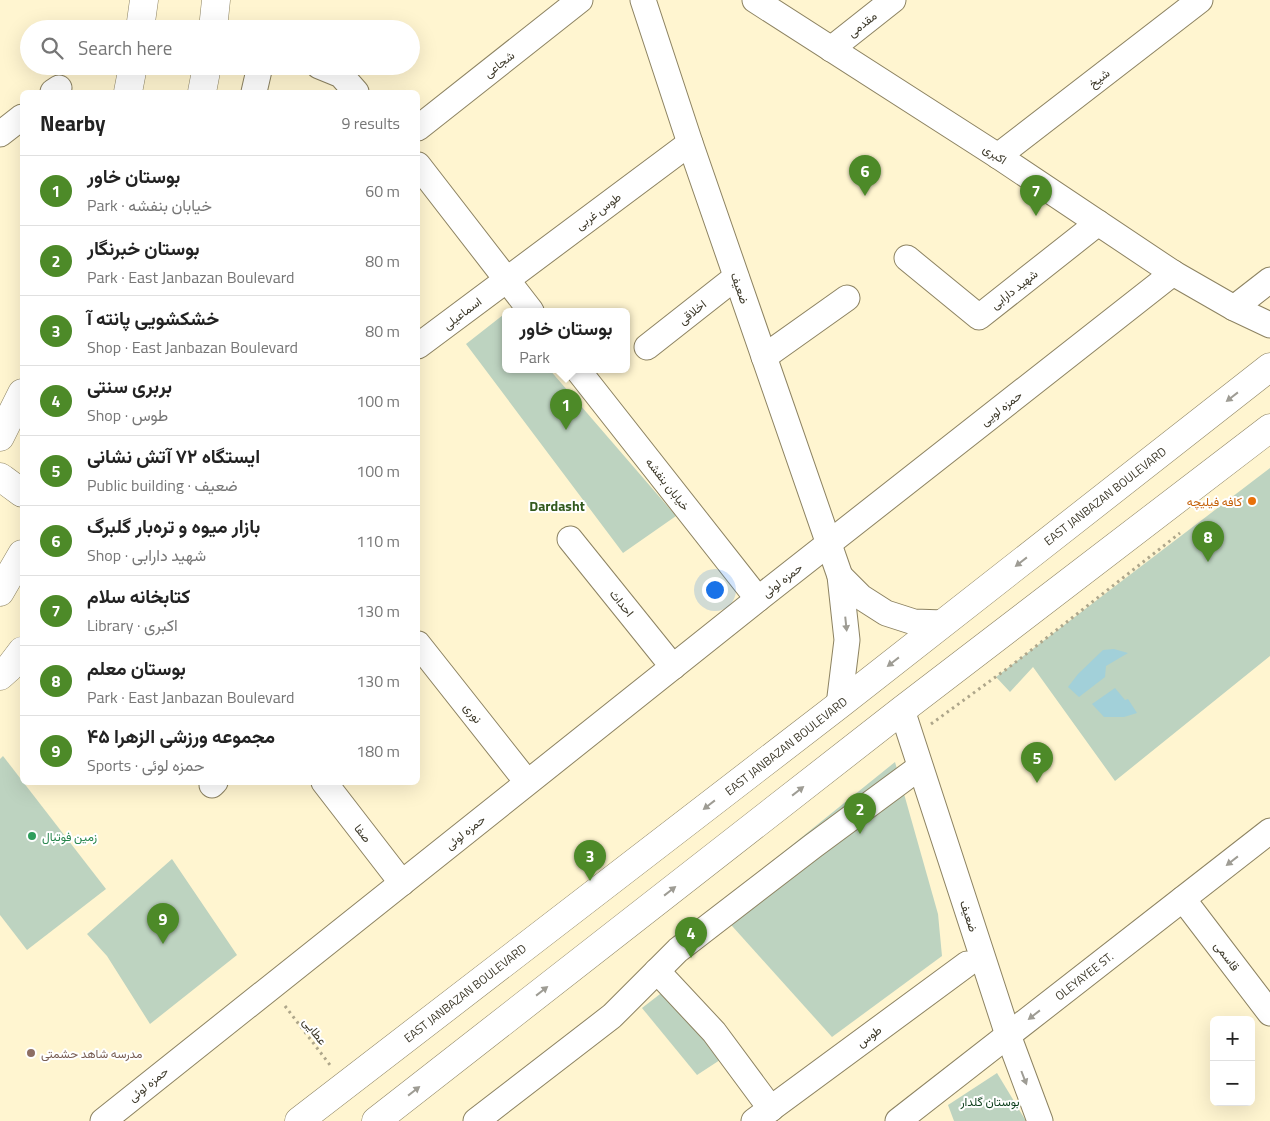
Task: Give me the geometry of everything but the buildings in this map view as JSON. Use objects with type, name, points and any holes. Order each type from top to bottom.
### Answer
[{"type":"main road","points":[[141,20],[144,0]]},
{"type":"main road","points":[[215,20],[216,0]]},
{"type":"main road","points":[[128,90],[131,75]]},
{"type":"main road","points":[[202,90],[205,75]]},
{"type":"main road","name":"EAST JANBAZAN BOULEVARD","points":[[299,1121],[839,705],[1270,367]]},
{"type":"main road","points":[[0,437],[20,397]]},
{"type":"main road","points":[[376,1121],[902,710],[1270,428]]},
{"type":"main road","points":[[0,477],[20,492]]},
{"type":"main road","points":[[0,592],[20,557]]},
{"type":"main road","points":[[0,676],[20,655]]},
{"type":"street","name":"شجاعی","points":[[420,126],[580,0]]},
{"type":"street","name":"ضعیف","points":[[643,0],[690,143],[840,576]]},
{"type":"street","name":"اکبری","points":[[755,0],[998,156],[1173,273],[1234,308],[1270,325]]},
{"type":"street","name":"مقدمی","points":[[830,49],[893,0]]},
{"type":"street","name":"شیخ","points":[[998,156],[1200,0]]},
{"type":"street","points":[[254,90],[258,75]]},
{"type":"street","points":[[341,75],[355,80]]},
{"type":"street","points":[[0,134],[20,118]]},
{"type":"street","name":"طوس غربی","points":[[506,280],[690,143]]},
{"type":"street","points":[[420,168],[529,308]]},
{"type":"street","name":"شهید دارابی","points":[[907,258],[979,317],[1098,223]]},
{"type":"street","name":"حمزه لویی","points":[[828,544],[1173,273]]},
{"type":"street","name":"اخلاقی","points":[[647,347],[736,276]]},
{"type":"street","name":"اسماعیلی","points":[[420,344],[506,280]]},
{"type":"street","points":[[1234,308],[1270,280]]},
{"type":"street","points":[[764,357],[847,298]]},
{"type":"street","name":"خیابان بنفشه","points":[[580,373],[758,599]]},
{"type":"street","name":"احداث","points":[[570,539],[673,666]]},
{"type":"street","name":"حمزه لوئی","points":[[102,1121],[828,544]]},
{"type":"street","points":[[840,576],[860,597],[886,613],[914,622],[944,623]]},
{"type":"street","points":[[839,705],[847,640],[840,576]]},
{"type":"street","name":"نوری","points":[[420,647],[528,782]]},
{"type":"street","name":"ضعیف","points":[[902,710],[1008,1035],[1040,1121]]},
{"type":"street","points":[[476,1121],[612,1016],[678,950],[813,846],[920,767]]},
{"type":"street","name":"صفا","points":[[326,785],[402,882]]},
{"type":"street","name":"OLEYAYEE ST.","points":[[898,1121],[1183,899],[1267,840]]},
{"type":"street","name":"قاسمی","points":[[1183,899],[1270,1013]]},
{"type":"street","name":"طوس","points":[[657,971],[714,1032],[763,1115],[967,964]]},
{"type":"path","name":"عطایی","points":[[270,988],[346,1085]]},
{"type":"green space","points":[[502,316],[502,373],[552,373],[676,516],[623,553],[466,344]]},
{"type":"green space","points":[[1270,468],[1270,656],[1115,781],[1033,667],[1010,692],[996,677]]},
{"type":"green space","name":"زمین فوتبال","points":[[3,756],[20,778],[20,785],[25,785],[106,889],[27,950],[0,915],[0,759]]},
{"type":"green space","points":[[895,762],[938,914],[942,956],[832,1037],[715,907]]},
{"type":"green space","points":[[172,859],[237,955],[150,1024],[107,956],[87,934]]},
{"type":"green space","points":[[664,991],[723,1058],[697,1075],[642,1008]]},
{"type":"green space","name":"بوستان گلدار","points":[[997,1073],[1026,1121],[954,1121],[948,1105]]},
{"type":"water","points":[[1114,649],[1128,653],[1106,666],[1105,677],[1079,697],[1068,687],[1078,674],[1103,650]]},
{"type":"water","points":[[1115,688],[1125,700],[1128,699],[1137,713],[1124,717],[1104,717],[1092,704]]},
{"type":"place","name":"بازار میوه و تره‌بار گلبرگ","points":[[865,196]]},
{"type":"place","name":"کتابخانه سلام","points":[[1036,216]]},
{"type":"place","name":"بوستان خاور","points":[[566,430]]},
{"type":"place","name":"کافه فیلیچه","points":[[1252,501]]},
{"type":"place","name":"بوستان معلم","points":[[1208,562]]},
{"type":"place","name":"ایستگاه ۷۲ آتش نشانی","points":[[1037,783]]},
{"type":"place","name":"بوستان خبرنگار","points":[[860,834]]},
{"type":"place","name":"زمین فوتبال","points":[[32,836]]},
{"type":"place","name":"خشکشویی پانته آ","points":[[590,881]]},
{"type":"place","name":"مجموعه ورزشی الزهرا ۴۵","points":[[163,944]]},
{"type":"place","name":"بربری سنتی","points":[[691,958]]},
{"type":"place","name":"مدرسه شاهد حشمتی","points":[[31,1053]]},
{"type":"district","name":"Dardasht","points":[[557,505]]}]
